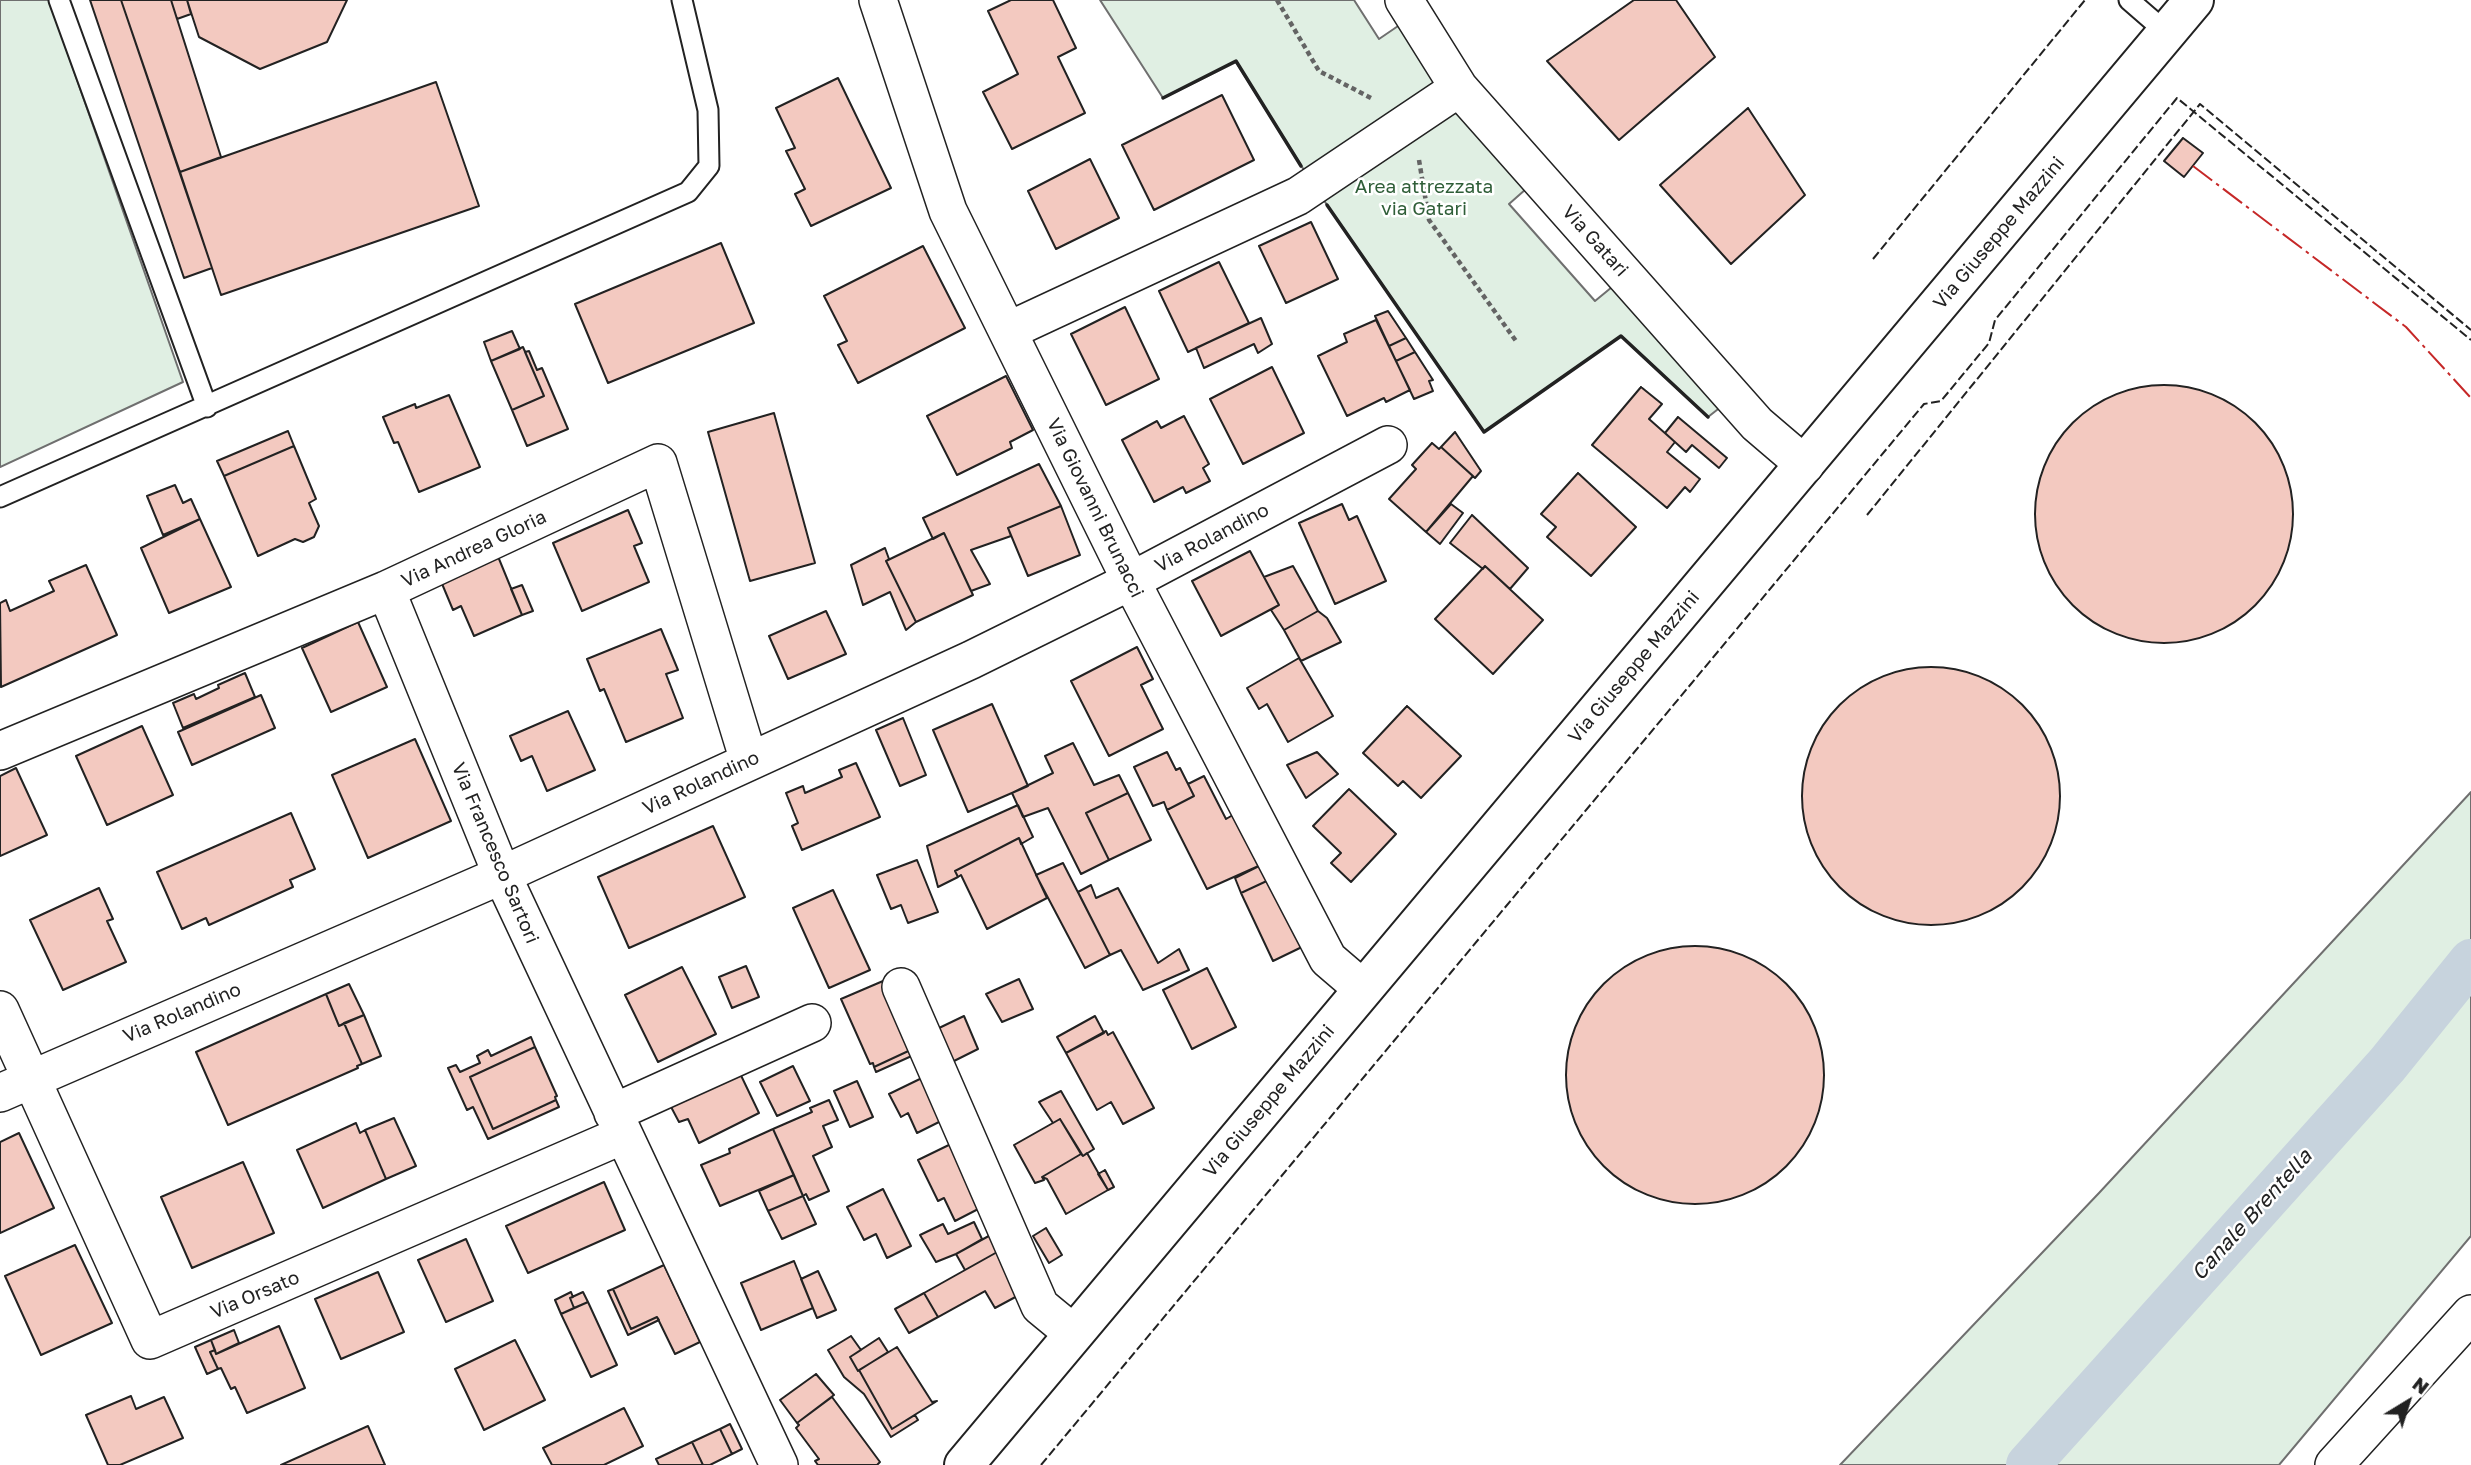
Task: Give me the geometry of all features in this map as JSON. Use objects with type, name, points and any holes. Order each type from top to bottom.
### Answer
[{"type":"main road","name":"Via Giuseppe Mazzini","points":[[964,1465],[2194,0]]},
{"type":"street","name":"Via Giovanni Brunacci","points":[[878,0],[948,211],[1131,581],[1328,959],[1363,989]]},
{"type":"street","name":"Via Gatari","points":[[1404,0],[1435,104],[1757,424],[1805,465]]},
{"type":"street","points":[[1008,331],[1298,196],[1435,104]]},
{"type":"street","name":"Via Rolandino","points":[[16,1086],[502,875],[971,660],[1131,581],[1388,445]]},
{"type":"street","name":"Via Andrea Gloria","points":[[0,751],[386,590],[658,463],[749,761]]},
{"type":"street","name":"Via Francesco Sartori","points":[[386,590],[502,875],[779,1465]]},
{"type":"street","points":[[901,987],[1040,1306],[1074,1334]]},
{"type":"street","points":[[0,1010],[16,1086]]},
{"type":"street","points":[[618,1124],[812,1023]]},
{"type":"street","name":"Via Orsato","points":[[16,1086],[150,1340],[618,1124]]},
{"type":"street","points":[[2334,1465],[2471,1314]]},
{"type":"lane","points":[[59,0],[207,407]]},
{"type":"lane","points":[[0,497],[688,192],[709,166],[708,110],[682,0]]},
{"type":"lane","points":[[2129,0],[2167,33]]},
{"type":"path","points":[[1277,0],[1319,71],[1435,104],[1429,220],[1516,341]]},
{"type":"green space","points":[[0,0],[49,0],[183,382],[0,467]]},
{"type":"green space","name":"Area attrezzata via Gatari","points":[[1100,0],[1354,0],[1379,39],[1401,24],[1526,189],[1509,204],[1595,301],[1612,287],[1722,406],[1708,417],[1621,336],[1484,432],[1314,186],[1236,62],[1163,98]]},
{"type":"green space","points":[[2471,792],[2471,1236],[2279,1465],[1840,1465],[2099,1193]]},
{"type":"building","points":[[90,0],[121,0],[212,268],[184,278]]},
{"type":"building","points":[[121,0],[171,0],[221,157],[180,172]]},
{"type":"building","points":[[171,0],[187,0],[191,14],[177,19]]},
{"type":"building","points":[[187,0],[347,0],[327,42],[260,69],[199,37]]},
{"type":"building","points":[[1011,0],[1053,0],[1076,48],[1058,57],[1085,113],[1012,149],[983,92],[1018,74],[988,11]]},
{"type":"building","points":[[1634,0],[1676,0],[1715,57],[1619,140],[1547,61]]},
{"type":"building","points":[[838,78],[891,188],[811,226],[795,194],[805,189],[786,151],[795,148],[776,108]]},
{"type":"building","points":[[436,82],[479,206],[221,295],[180,172]]},
{"type":"building","points":[[1222,95],[1254,160],[1154,210],[1122,145]]},
{"type":"building","points":[[1748,108],[1805,195],[1731,264],[1660,185]]},
{"type":"building","points":[[2183,138],[2203,153],[2184,177],[2164,161]]},
{"type":"building","points":[[1090,159],[1119,218],[1056,249],[1028,191]]},
{"type":"building","points":[[1311,222],[1338,279],[1286,303],[1259,246]]},
{"type":"building","points":[[721,243],[754,323],[608,383],[575,304]]},
{"type":"building","points":[[923,246],[965,328],[858,383],[838,345],[847,341],[824,296]]},
{"type":"building","points":[[1219,262],[1249,323],[1188,352],[1159,291]]},
{"type":"building","points":[[1125,307],[1159,379],[1106,405],[1071,334]]},
{"type":"building","points":[[1388,311],[1406,338],[1389,346],[1375,316]]},
{"type":"building","points":[[1261,318],[1272,344],[1258,353],[1254,344],[1204,368],[1196,348]]},
{"type":"building","points":[[1376,320],[1410,390],[1386,402],[1384,398],[1347,416],[1318,356],[1347,342],[1344,334]]},
{"type":"building","points":[[512,331],[520,349],[491,361],[484,342]]},
{"type":"building","points":[[1406,338],[1415,352],[1396,361],[1389,346]]},
{"type":"building","points":[[523,347],[544,396],[512,410],[491,361]]},
{"type":"building","points":[[529,351],[537,370],[542,368],[568,429],[527,446],[512,410],[544,396],[525,352]]},
{"type":"building","points":[[1415,352],[1433,380],[1429,381],[1433,391],[1414,399],[1396,361]]},
{"type":"building","points":[[1272,367],[1304,433],[1243,464],[1210,399]]},
{"type":"building","points":[[1006,376],[1033,430],[1010,442],[1012,448],[957,475],[927,416]]},
{"type":"building","points":[[2151,385],[2177,385],[2202,390],[2225,400],[2246,414],[2264,432],[2278,453],[2288,476],[2293,514],[2288,552],[2278,575],[2264,596],[2246,614],[2225,628],[2202,638],[2177,643],[2151,643],[2126,638],[2103,628],[2082,614],[2064,596],[2050,575],[2040,552],[2035,527],[2035,501],[2040,476],[2050,453],[2064,432],[2082,414],[2103,400],[2126,390]]},
{"type":"building","points":[[1641,387],[1662,404],[1649,419],[1675,442],[1667,452],[1700,479],[1690,492],[1685,487],[1667,508],[1592,445]]},
{"type":"building","points":[[449,395],[480,467],[419,492],[398,442],[394,443],[383,417],[415,404],[416,408]]},
{"type":"building","points":[[774,413],[815,563],[750,581],[708,432]]},
{"type":"building","points":[[1184,416],[1209,464],[1203,468],[1210,481],[1186,493],[1183,487],[1154,502],[1122,440],[1157,421],[1161,428]]},
{"type":"building","points":[[1678,417],[1727,458],[1719,468],[1692,445],[1686,452],[1665,433]]},
{"type":"building","points":[[288,431],[294,446],[224,476],[217,461]]},
{"type":"building","points":[[1455,432],[1481,471],[1475,478],[1441,447]]},
{"type":"building","points":[[1432,443],[1439,449],[1441,447],[1473,476],[1426,532],[1389,499],[1416,469],[1412,465]]},
{"type":"building","points":[[294,446],[316,499],[309,503],[319,526],[314,537],[303,542],[295,539],[258,556],[224,476]]},
{"type":"building","points":[[1039,464],[1061,506],[1008,528],[1011,536],[971,550],[990,584],[971,591],[944,533],[933,539],[923,518]]},
{"type":"building","points":[[1578,473],[1636,527],[1591,576],[1547,537],[1556,527],[1541,514]]},
{"type":"building","points":[[175,485],[183,503],[191,499],[200,519],[163,535],[147,496]]},
{"type":"building","points":[[1342,504],[1349,520],[1357,516],[1386,581],[1335,604],[1299,523]]},
{"type":"building","points":[[1451,504],[1463,513],[1440,544],[1426,532]]},
{"type":"building","points":[[1061,506],[1080,555],[1028,576],[1008,528]]},
{"type":"building","points":[[628,510],[642,543],[634,546],[649,582],[582,611],[553,543]]},
{"type":"building","points":[[1472,515],[1528,568],[1510,589],[1485,566],[1483,569],[1450,543]]},
{"type":"building","points":[[200,519],[231,587],[169,613],[141,548]]},
{"type":"building","points":[[944,533],[973,595],[916,622],[886,561]]},
{"type":"building","points":[[885,548],[889,559],[886,561],[916,622],[906,630],[890,592],[863,605],[851,565]]},
{"type":"building","points":[[1250,551],[1279,605],[1221,636],[1192,581]]},
{"type":"building","points":[[497,554],[522,615],[474,636],[461,606],[453,610],[440,579]]},
{"type":"building","points":[[86,565],[117,635],[1,687],[0,603],[6,600],[10,611],[54,591],[49,581]]},
{"type":"building","points":[[1293,566],[1318,611],[1284,630],[1271,610],[1279,605],[1264,577]]},
{"type":"building","points":[[1485,566],[1543,620],[1493,674],[1435,619]]},
{"type":"building","points":[[522,585],[533,611],[522,615],[511,589]]},
{"type":"building","points":[[826,611],[846,654],[788,679],[769,636]]},
{"type":"building","points":[[1318,611],[1327,618],[1341,642],[1301,661],[1284,630]]},
{"type":"building","points":[[358,622],[387,687],[331,712],[302,648]]},
{"type":"building","points":[[661,629],[678,670],[666,674],[683,718],[626,742],[604,689],[600,691],[587,659]]},
{"type":"building","points":[[1137,647],[1153,679],[1141,685],[1163,729],[1109,756],[1071,681]]},
{"type":"building","points":[[1299,658],[1333,716],[1288,742],[1267,704],[1259,709],[1247,688]]},
{"type":"building","points":[[1918,667],[1944,667],[1969,672],[1992,682],[2013,696],[2031,714],[2045,735],[2055,758],[2060,796],[2055,834],[2045,857],[2031,878],[2013,896],[1992,910],[1969,920],[1944,925],[1918,925],[1893,920],[1870,910],[1849,896],[1831,878],[1817,857],[1807,834],[1802,809],[1802,783],[1807,758],[1817,735],[1831,714],[1849,696],[1870,682],[1893,672]]},
{"type":"building","points":[[245,673],[255,697],[183,728],[173,703],[194,694],[196,699]]},
{"type":"building","points":[[261,695],[275,728],[192,765],[178,732]]},
{"type":"building","points":[[992,704],[1028,786],[968,812],[933,730]]},
{"type":"building","points":[[1407,706],[1461,756],[1421,798],[1403,781],[1398,786],[1363,753]]},
{"type":"building","points":[[568,711],[595,770],[547,791],[532,756],[521,761],[510,736]]},
{"type":"building","points":[[903,718],[926,775],[900,786],[876,730]]},
{"type":"building","points":[[142,726],[173,795],[107,825],[76,756]]},
{"type":"building","points":[[415,739],[451,821],[368,858],[332,775]]},
{"type":"building","points":[[1073,743],[1094,785],[1119,775],[1128,793],[1086,813],[1109,860],[1081,874],[1048,808],[1023,817],[1012,793],[1053,773],[1045,756]]},
{"type":"building","points":[[1167,752],[1176,770],[1180,768],[1194,796],[1167,810],[1164,802],[1153,806],[1134,767]]},
{"type":"building","points":[[1317,752],[1338,774],[1306,798],[1287,765]]},
{"type":"building","points":[[856,763],[880,817],[802,850],[792,826],[798,823],[786,793],[803,786],[805,793],[842,777],[839,770]]},
{"type":"building","points":[[16,768],[47,835],[0,856],[0,776]]},
{"type":"building","points":[[1204,776],[1226,819],[1238,812],[1263,864],[1207,889],[1167,810],[1194,796],[1188,784]]},
{"type":"building","points":[[1349,789],[1396,834],[1351,882],[1331,863],[1341,853],[1313,826]]},
{"type":"building","points":[[1128,793],[1151,840],[1109,860],[1086,813]]},
{"type":"building","points":[[1018,805],[1033,837],[1021,844],[1019,838],[955,871],[958,877],[938,887],[927,846]]},
{"type":"building","points":[[291,813],[315,869],[290,880],[293,887],[209,925],[206,918],[182,929],[157,872]]},
{"type":"building","points":[[713,826],[745,897],[629,948],[598,877]]},
{"type":"building","points":[[1019,838],[1047,898],[987,929],[961,875],[958,877],[955,871]]},
{"type":"building","points":[[917,860],[938,912],[908,923],[901,905],[891,909],[877,875]]},
{"type":"building","points":[[1063,863],[1110,955],[1085,968],[1036,875]]},
{"type":"building","points":[[1263,864],[1271,879],[1241,893],[1235,878]]},
{"type":"building","points":[[1271,879],[1304,946],[1273,961],[1241,893]]},
{"type":"building","points":[[1091,885],[1096,898],[1118,888],[1158,963],[1179,949],[1189,970],[1143,990],[1121,950],[1110,955],[1078,892]]},
{"type":"building","points":[[99,888],[113,919],[107,921],[126,962],[63,990],[30,920]]},
{"type":"building","points":[[833,890],[870,970],[829,988],[793,908]]},
{"type":"building","points":[[1682,946],[1708,946],[1732,951],[1756,961],[1777,975],[1795,993],[1809,1014],[1819,1038],[1824,1075],[1822,1100],[1809,1136],[1795,1157],[1777,1175],[1756,1189],[1732,1199],[1708,1204],[1682,1204],[1658,1199],[1634,1189],[1613,1175],[1595,1157],[1581,1136],[1571,1112],[1566,1088],[1566,1062],[1571,1038],[1581,1014],[1595,993],[1613,975],[1634,961],[1658,951]]},
{"type":"building","points":[[746,966],[759,997],[732,1008],[719,977]]},
{"type":"building","points":[[682,967],[716,1034],[658,1062],[625,995]]},
{"type":"building","points":[[1207,968],[1236,1027],[1192,1049],[1163,990]]},
{"type":"building","points":[[1019,979],[1033,1009],[1002,1022],[986,994]]},
{"type":"building","points":[[883,981],[912,1043],[917,1047],[874,1067],[873,1063],[870,1064],[841,999]]},
{"type":"building","points":[[349,984],[364,1015],[339,1026],[326,994]]},
{"type":"building","points":[[326,994],[339,1026],[344,1023],[362,1064],[228,1125],[196,1052]]},
{"type":"building","points":[[364,1015],[381,1056],[362,1064],[344,1023]]},
{"type":"building","points":[[964,1016],[978,1049],[952,1062],[937,1029]]},
{"type":"building","points":[[1095,1016],[1104,1033],[1066,1053],[1057,1037]]},
{"type":"building","points":[[1106,1031],[1108,1035],[1113,1032],[1154,1108],[1123,1124],[1111,1102],[1097,1110],[1066,1053]]},
{"type":"building","points":[[531,1037],[535,1047],[470,1077],[493,1129],[556,1100],[559,1107],[488,1139],[473,1107],[467,1110],[448,1068],[456,1065],[460,1072],[480,1063],[477,1056],[488,1050],[491,1056]]},
{"type":"building","points":[[535,1047],[557,1096],[556,1100],[493,1129],[470,1077]]},
{"type":"building","points":[[917,1047],[925,1050],[876,1072],[874,1067]]},
{"type":"building","points":[[736,1065],[759,1113],[699,1143],[688,1119],[679,1122],[670,1105]]},
{"type":"building","points":[[793,1066],[810,1101],[777,1116],[760,1082]]},
{"type":"building","points":[[926,1076],[947,1118],[917,1133],[908,1113],[901,1117],[889,1094]]},
{"type":"building","points":[[857,1081],[873,1117],[850,1127],[834,1091]]},
{"type":"building","points":[[1061,1091],[1094,1149],[1083,1156],[1060,1119],[1053,1123],[1039,1102]]},
{"type":"building","points":[[829,1100],[838,1120],[823,1126],[832,1147],[813,1156],[829,1191],[809,1200],[806,1194],[803,1196],[773,1129],[812,1112],[810,1108]]},
{"type":"building","points":[[394,1118],[416,1166],[386,1179],[365,1130]]},
{"type":"building","points":[[1060,1119],[1081,1154],[1042,1177],[1044,1180],[1035,1183],[1014,1145]]},
{"type":"building","points":[[356,1123],[360,1133],[365,1130],[386,1179],[323,1208],[297,1150]]},
{"type":"building","points":[[773,1129],[794,1175],[720,1206],[701,1165],[730,1153],[729,1149]]},
{"type":"building","points":[[19,1133],[54,1208],[0,1233],[0,1142]]},
{"type":"building","points":[[955,1142],[986,1205],[955,1221],[944,1198],[938,1201],[918,1160]]},
{"type":"building","points":[[1087,1153],[1108,1190],[1066,1214],[1047,1179],[1042,1177]]},
{"type":"building","points":[[243,1162],[274,1233],[192,1268],[161,1197]]},
{"type":"building","points":[[1105,1170],[1114,1187],[1108,1190],[1098,1174]]},
{"type":"building","points":[[794,1175],[803,1196],[768,1211],[759,1191]]},
{"type":"building","points":[[604,1182],[625,1230],[528,1273],[506,1226]]},
{"type":"building","points":[[883,1189],[911,1246],[887,1258],[876,1234],[864,1240],[847,1207]]},
{"type":"building","points":[[803,1196],[816,1224],[782,1239],[768,1211]]},
{"type":"building","points":[[974,1222],[982,1239],[936,1262],[920,1235],[943,1224],[948,1234]]},
{"type":"building","points":[[1046,1228],[1062,1255],[1049,1263],[1033,1236]]},
{"type":"building","points":[[996,1232],[999,1251],[965,1270],[956,1254]]},
{"type":"building","points":[[466,1239],[493,1301],[446,1322],[418,1260]]},
{"type":"building","points":[[75,1245],[112,1323],[41,1355],[5,1276]]},
{"type":"building","points":[[999,1251],[1021,1294],[995,1308],[985,1291],[938,1317],[924,1293]]},
{"type":"building","points":[[794,1261],[813,1308],[761,1330],[741,1283]]},
{"type":"building","points":[[664,1265],[700,1342],[675,1354],[657,1317],[631,1329],[613,1289]]},
{"type":"building","points":[[818,1271],[836,1310],[817,1318],[801,1279]]},
{"type":"building","points":[[378,1272],[404,1332],[341,1359],[315,1299]]},
{"type":"building","points":[[613,1289],[631,1329],[657,1317],[659,1320],[628,1335],[608,1291]]},
{"type":"building","points":[[571,1292],[574,1308],[561,1314],[555,1300]]},
{"type":"building","points":[[583,1292],[588,1302],[574,1308],[570,1298]]},
{"type":"building","points":[[924,1293],[938,1317],[909,1333],[895,1309]]},
{"type":"building","points":[[588,1302],[617,1365],[591,1377],[561,1314]]},
{"type":"building","points":[[279,1326],[305,1388],[247,1413],[235,1387],[231,1389],[210,1352],[215,1350],[216,1354]]},
{"type":"building","points":[[234,1330],[239,1343],[216,1354],[211,1340]]},
{"type":"building","points":[[851,1336],[861,1350],[850,1357],[892,1429],[915,1415],[918,1420],[891,1437],[864,1394],[844,1377],[828,1350]]},
{"type":"building","points":[[879,1338],[888,1352],[858,1371],[850,1357]]},
{"type":"building","points":[[211,1340],[215,1350],[210,1352],[218,1369],[207,1374],[195,1347]]},
{"type":"building","points":[[515,1340],[545,1400],[484,1430],[455,1369]]},
{"type":"building","points":[[897,1347],[932,1402],[937,1401],[892,1429],[859,1370]]},
{"type":"building","points":[[816,1374],[834,1395],[797,1423],[780,1400]]},
{"type":"building","points":[[131,1396],[136,1409],[164,1397],[183,1438],[120,1465],[108,1465],[86,1415]]},
{"type":"building","points":[[832,1397],[880,1462],[877,1465],[818,1465],[815,1461],[819,1459],[796,1428],[799,1425],[797,1423]]},
{"type":"building","points":[[624,1408],[643,1446],[604,1465],[552,1465],[543,1448]]},
{"type":"building","points":[[730,1424],[742,1449],[732,1454],[720,1429]]},
{"type":"building","points":[[368,1426],[385,1465],[281,1465]]},
{"type":"building","points":[[720,1429],[732,1454],[710,1465],[703,1465],[692,1442]]},
{"type":"building","points":[[692,1442],[703,1465],[659,1465],[656,1459]]},
{"type":"waterway","name":"Canale Brentella","points":[[2028,1465],[2387,1065],[2471,961]]},
{"type":"fence","points":[[1873,259],[2085,0]]},
{"type":"fence","points":[[1041,1465],[1924,404],[1941,401],[1989,343],[1995,320],[2177,98],[2471,340]]},
{"type":"fence","points":[[1867,515],[2200,104],[2471,330]]},
{"type":"wall","points":[[1163,98],[1236,61],[1301,166]]},
{"type":"wall","points":[[1327,205],[1484,432],[1621,336],[1708,417]]},
{"type":"power","points":[[2193,166],[2406,327],[2471,398]]}]
